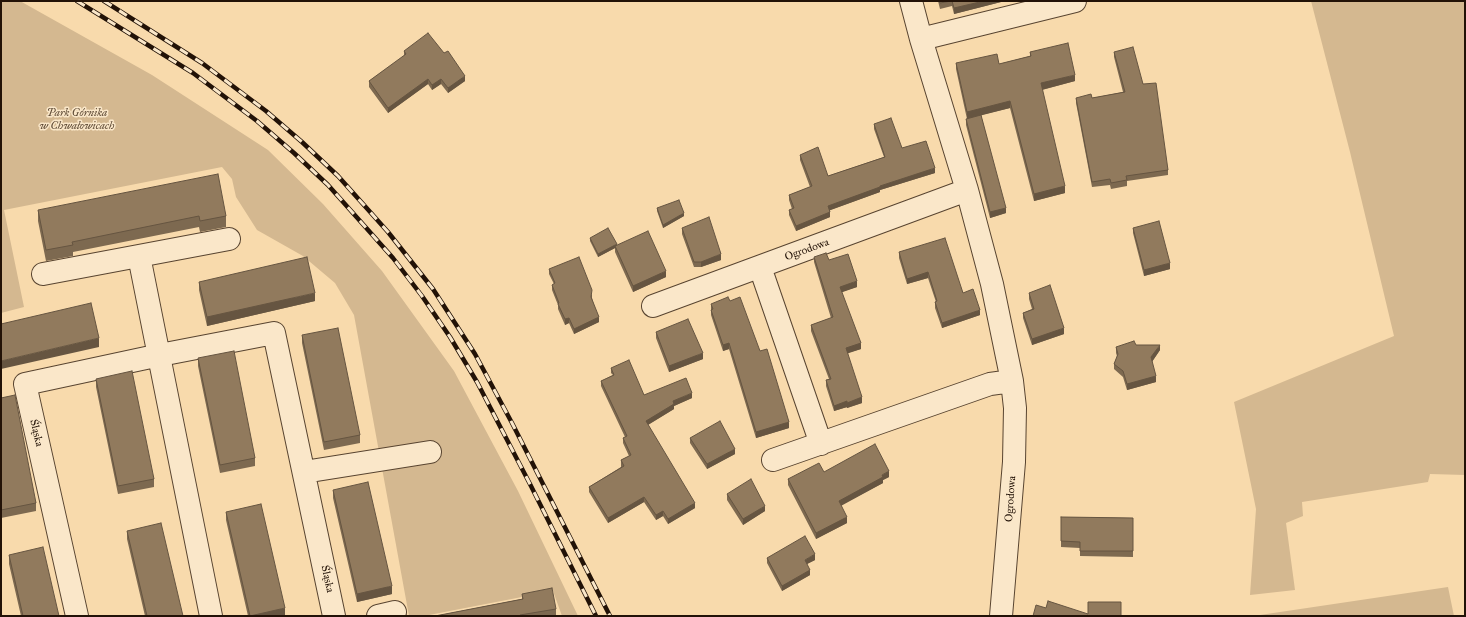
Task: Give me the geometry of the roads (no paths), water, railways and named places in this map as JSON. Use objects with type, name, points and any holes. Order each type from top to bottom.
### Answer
[{"type":"street","name":"Ogrodowa","points":[[911,1],[921,39],[967,190],[992,284],[1012,381],[1015,408],[1014,455],[1001,616]]},
{"type":"street","points":[[921,39],[1075,1]]},
{"type":"street","name":"Ogrodowa","points":[[653,306],[967,190]]},
{"type":"street","points":[[44,274],[229,239]]},
{"type":"street","points":[[139,256],[211,616]]},
{"type":"street","points":[[760,267],[821,444]]},
{"type":"street","name":"Śląska","points":[[77,616],[25,384],[160,355],[274,333],[334,616]]},
{"type":"street","points":[[773,460],[990,384],[1012,381]]},
{"type":"street","points":[[304,472],[430,452]]},
{"type":"railway","points":[[77,1],[193,73],[257,121],[328,185],[393,258],[422,296],[450,337],[477,382],[596,616]]},
{"type":"railway","points":[[104,1],[202,63],[266,111],[338,176],[388,232],[433,289],[475,354],[512,423],[610,616]]},
{"type":"park label","name":"Park Górnika w Chwałowicach","points":[[77,119]]}]
